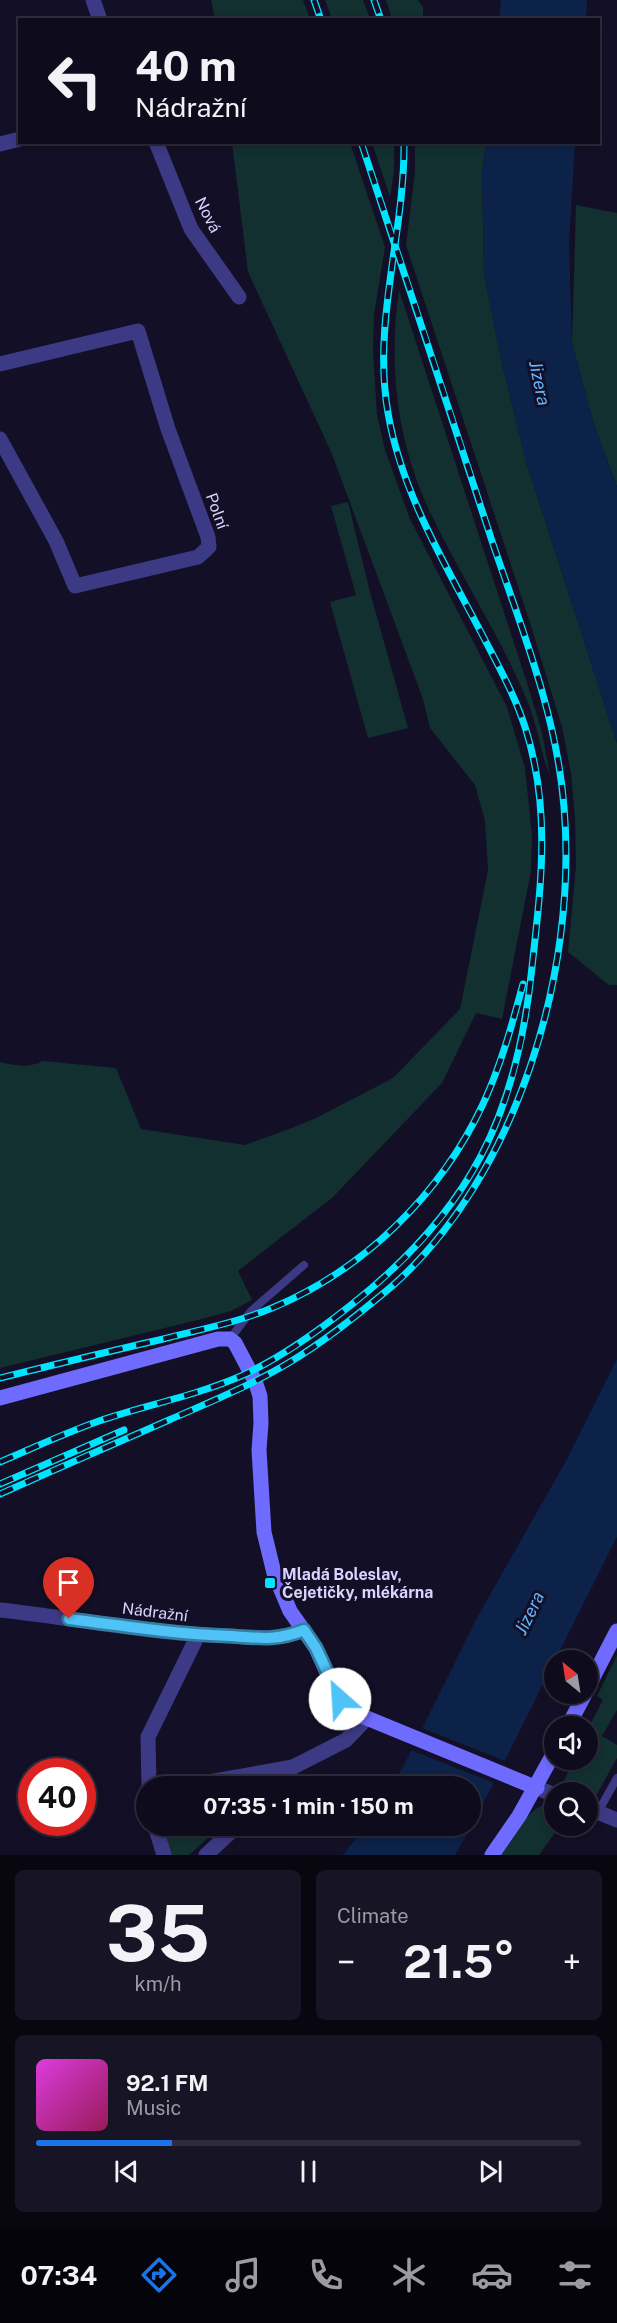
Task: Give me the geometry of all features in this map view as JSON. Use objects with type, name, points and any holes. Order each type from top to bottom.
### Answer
[{"type":"street","points":[[93,0],[99,18]]},
{"type":"street","points":[[0,144],[18,140]]},
{"type":"street","name":"Nová","points":[[157,144],[191,229],[239,297]]},
{"type":"street","name":"Polní","points":[[0,364],[138,331],[168,429],[208,537],[209,548],[198,557],[75,586],[56,541],[0,438]]},
{"type":"street","points":[[0,1398],[218,1339],[230,1339],[238,1347],[260,1396],[259,1450],[266,1541],[274,1573],[290,1611],[316,1648],[340,1699],[349,1709],[367,1718],[544,1791]]},
{"type":"street","name":"Nádražní","points":[[0,1610],[198,1635],[274,1639],[287,1637],[304,1630]]},
{"type":"street","points":[[598,1668],[617,1631]]},
{"type":"street","points":[[149,1776],[148,1737],[198,1635]]},
{"type":"street","points":[[242,1776],[293,1767],[346,1740],[367,1718]]},
{"type":"street","points":[[285,1776],[293,1767]]},
{"type":"street","points":[[492,1855],[537,1788],[546,1770]]},
{"type":"street","points":[[598,1812],[617,1820]]},
{"type":"street","points":[[158,1836],[164,1855]]},
{"type":"street","points":[[206,1855],[226,1836]]},
{"type":"lane","points":[[230,1339],[251,1311],[304,1264]]},
{"type":"lane","points":[[598,1804],[616,1782]]},
{"type":"green space","points":[[211,0],[303,0],[310,18],[215,18]]},
{"type":"green space","points":[[325,0],[363,0],[370,18],[332,18]]},
{"type":"green space","points":[[386,0],[418,0],[423,7],[423,18],[392,18]]},
{"type":"green space","points":[[232,144],[350,144],[385,247],[374,315],[373,351],[377,415],[385,450],[410,519],[507,707],[525,768],[532,835],[531,871],[502,1019],[476,1013],[442,1083],[333,1197],[238,1271],[252,1300],[231,1311],[198,1320],[0,1368],[0,1062],[22,1066],[43,1061],[116,1068],[141,1129],[245,1145],[316,1118],[393,1078],[460,1009],[488,870],[485,821],[475,785],[430,728],[423,699],[332,454],[248,272]]},
{"type":"green space","points":[[372,144],[394,144],[394,171],[390,197]]},
{"type":"green space","points":[[415,144],[486,144],[482,171],[484,274],[502,364],[527,465],[617,743],[617,985],[609,985],[568,952],[576,866],[575,818],[571,773],[562,727],[406,245],[415,172]]},
{"type":"green space","points":[[576,205],[617,213],[617,487],[593,421],[572,343]]},
{"type":"green space","points":[[399,290],[528,686],[542,732],[550,776],[526,698],[504,651],[430,512],[410,458],[403,431],[395,375]]},
{"type":"green space","points":[[348,502],[370,592],[408,728],[368,738],[330,602],[356,595],[331,506]]},
{"type":"green space","points":[[617,1655],[617,1710],[602,1736],[617,1745],[617,1758],[598,1792],[598,1782],[564,1781],[569,1770],[598,1770],[598,1716],[595,1716],[603,1700],[598,1694]]},
{"type":"green space","points":[[544,1805],[544,1836],[553,1836],[539,1855],[501,1855],[527,1817]]},
{"type":"green space","points":[[165,1836],[210,1836],[189,1855],[171,1855]]},
{"type":"green space","points":[[212,1836],[221,1836],[214,1843]]},
{"type":"water","points":[[501,0],[587,0],[586,18],[499,18]]},
{"type":"water","name":"Jizera","points":[[486,144],[575,144],[569,244],[572,343],[593,421],[617,487],[617,743],[527,465],[502,364],[484,274],[482,171]]},
{"type":"water","name":"Jizera","points":[[617,1359],[617,1537],[560,1650],[544,1650],[544,1682],[481,1808],[481,1776],[397,1776],[479,1614],[566,1461]]},
{"type":"water","points":[[358,1836],[466,1836],[455,1855],[343,1855]]},
{"type":"pier","points":[[419,1727],[508,1762],[497,1784],[408,1749]]},
{"type":"railway","points":[[314,0],[320,18]]},
{"type":"railway","points":[[374,0],[380,18]]},
{"type":"railway","points":[[0,1494],[261,1378],[316,1345],[391,1287],[435,1242],[473,1189],[505,1130],[530,1067],[549,1002],[561,936],[566,870],[564,807],[554,739],[526,639],[362,144]]},
{"type":"railway","points":[[0,1462],[99,1421],[206,1389],[241,1376],[312,1335],[392,1270],[427,1233],[457,1196],[480,1157],[500,1115],[514,1069],[525,1020],[532,967],[541,877],[539,790],[534,760],[517,707],[415,502],[404,473],[388,413],[384,379],[386,311],[400,210],[404,144]]},
{"type":"railway","points":[[0,1378],[244,1318],[306,1292],[338,1273],[396,1226],[422,1198],[466,1137],[495,1075],[523,984]]},
{"type":"railway","points":[[0,1484],[124,1430]]},
{"type":"place","name":"Mladá Boleslav, Čejetičky, mlékárna","points":[[270,1583]]},
{"type":"route","points":[[69,1619],[198,1635],[274,1639],[287,1637],[304,1630],[316,1648],[340,1699]]}]
